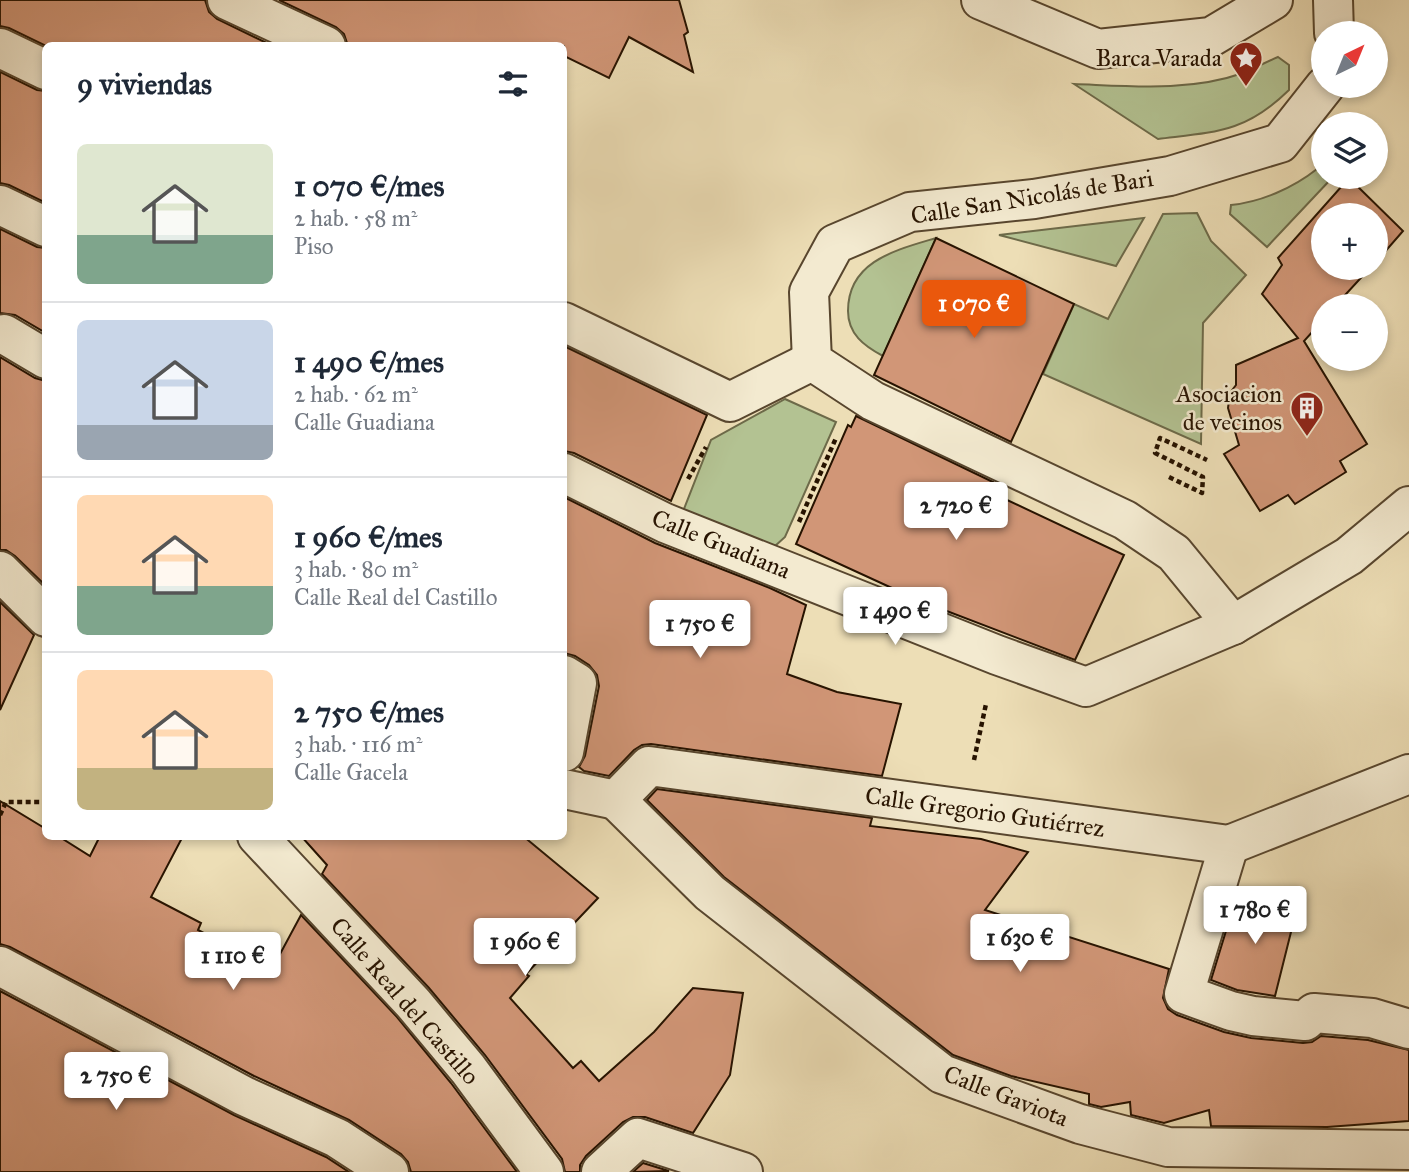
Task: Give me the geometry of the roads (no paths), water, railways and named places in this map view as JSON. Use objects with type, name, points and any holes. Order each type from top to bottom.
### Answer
[{"type":"street","points":[[227,0],[317,42]]},
{"type":"street","points":[[981,0],[1098,50],[1212,37],[1273,0]]},
{"type":"street","points":[[1332,0],[1334,21]]},
{"type":"street","points":[[0,48],[42,68]]},
{"type":"street","name":"Calle San Nicolás de Bari","points":[[812,361],[809,292],[835,244],[910,212],[1034,199],[1170,176],[1280,143],[1316,98]]},
{"type":"street","points":[[0,205],[42,225]]},
{"type":"street","points":[[567,323],[730,402],[812,361],[873,401],[1125,520],[1174,553],[1233,625]]},
{"type":"street","points":[[4,334],[42,357]]},
{"type":"street","name":"Calle Guadiana","points":[[567,474],[665,523],[997,655],[1086,687],[1233,625],[1349,556],[1409,506]]},
{"type":"street","points":[[0,571],[42,613]]},
{"type":"street","points":[[567,677],[577,683],[567,736]]},
{"type":"street","name":"Calle Gregorio Gutiérrez","points":[[616,800],[649,766],[1229,845],[1409,774]]},
{"type":"street","points":[[567,790],[616,800]]},
{"type":"street","name":"Calle Gaviota","points":[[616,800],[710,893],[942,1074],[1080,1124],[1168,1147],[1409,1150]]},
{"type":"street","name":"Calle Real del Castillo","points":[[261,840],[413,1003],[467,1069],[544,1172]]},
{"type":"street","points":[[1229,845],[1184,994],[1231,1011],[1254,1016],[1305,1021],[1314,1013],[1372,1018],[1409,1029]]},
{"type":"street","points":[[0,966],[244,1096],[337,1138],[389,1172]]},
{"type":"street","points":[[601,1172],[638,1138],[743,1172]]},
{"type":"place","name":"Barca Varada","points":[[1246,88]]},
{"type":"place","name":"Asociacion de vecinos","points":[[1307,438]]}]
